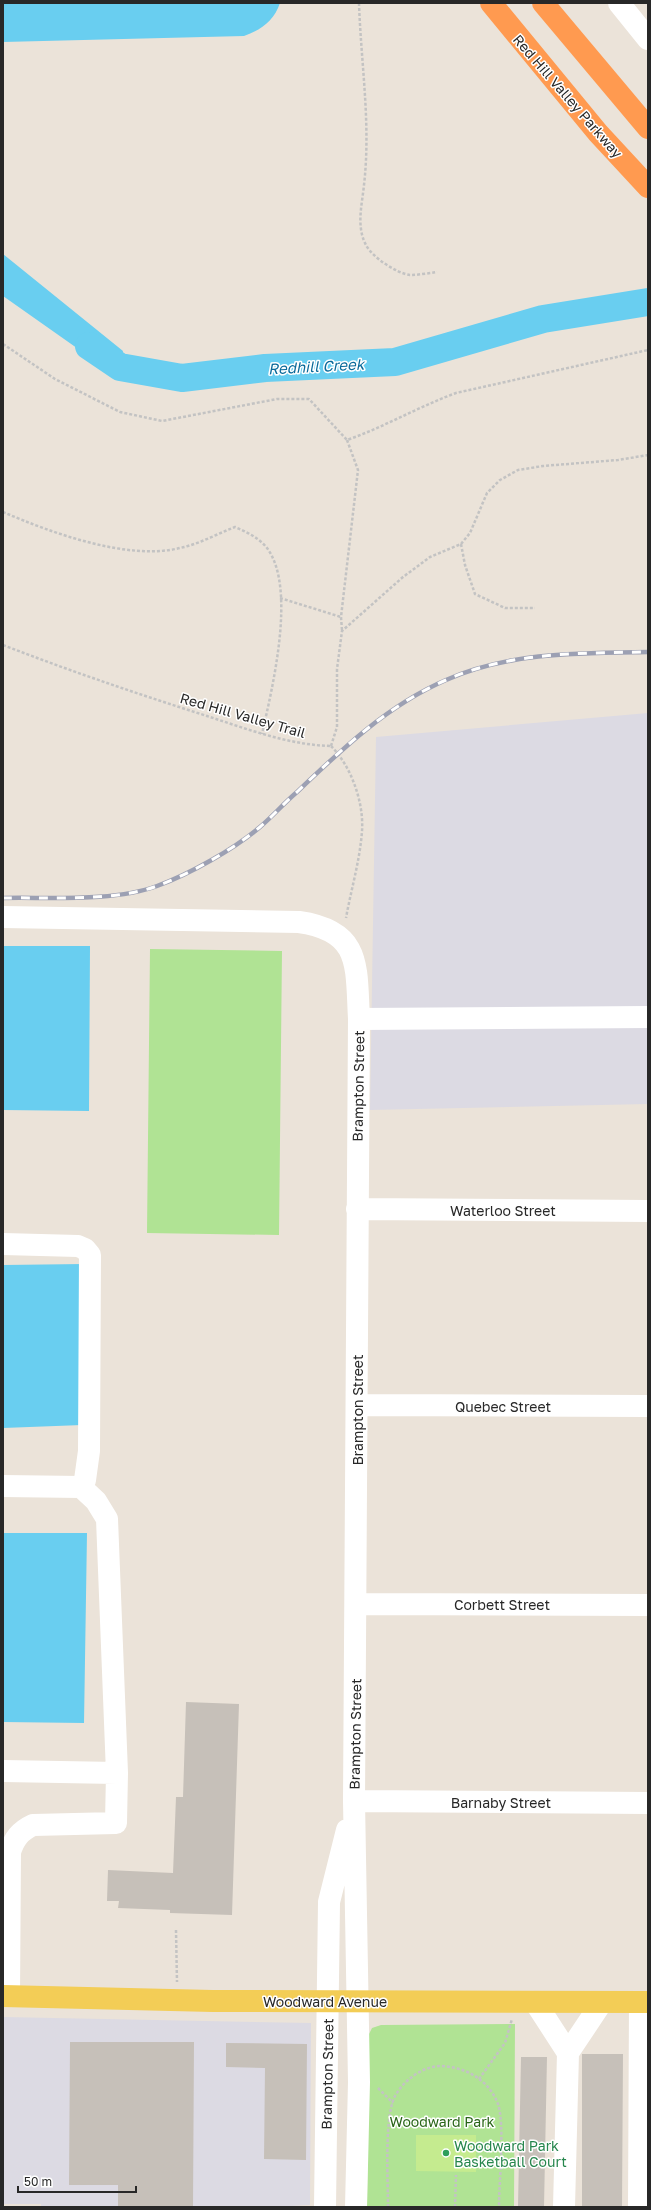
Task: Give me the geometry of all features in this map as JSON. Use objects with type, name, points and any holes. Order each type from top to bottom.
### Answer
[{"type":"highway","name":"Red Hill Valley Parkway","points":[[491,3],[598,133],[648,187]]},
{"type":"highway","points":[[543,3],[648,128]]},
{"type":"main road","name":"Woodward Avenue","points":[[6,1996],[177,2000],[644,2002]]},
{"type":"street","points":[[619,3],[648,39]]},
{"type":"street","points":[[3,917],[299,922],[321,926],[342,939]]},
{"type":"street","name":"Brampton Street","points":[[342,939],[350,949],[356,967],[359,1018],[357,1209],[358,1405],[354,1801],[359,2001],[356,2207]]},
{"type":"street","points":[[359,1018],[648,1017]]},
{"type":"street","name":"Waterloo Street","points":[[357,1209],[648,1211]]},
{"type":"street","points":[[3,1244],[78,1246],[85,1248],[90,1255],[89,1451],[86,1480],[81,1487]]},
{"type":"street","name":"Quebec Street","points":[[358,1405],[648,1406]]},
{"type":"street","points":[[3,1486],[81,1487],[96,1501],[107,1518],[117,1773],[116,1823],[33,1825],[25,1829],[12,1843],[10,1852],[6,1996]]},
{"type":"street","name":"Corbett Street","points":[[356,1604],[648,1605]]},
{"type":"street","points":[[3,1771],[117,1773]]},
{"type":"street","name":"Brampton Street","points":[[325,2207],[329,1902],[354,1801]]},
{"type":"street","name":"Barnaby Street","points":[[354,1801],[648,1803]]},
{"type":"street","points":[[525,2002],[568,2052]]},
{"type":"street","points":[[564,2207],[568,2052],[602,2002]]},
{"type":"street","points":[[639,2207],[644,2002]]},
{"type":"path","points":[[359,3],[361,58],[367,109],[366,171],[360,220],[361,233],[370,250],[383,263],[409,275],[437,272]]},
{"type":"path","points":[[3,344],[55,379],[120,412],[162,421],[277,399],[309,399],[347,440],[358,470],[341,617],[342,631],[337,669],[337,728],[331,746],[347,767],[354,783],[360,806],[362,830],[342,939]]},
{"type":"path","points":[[347,440],[372,431],[425,404],[456,393],[648,350]]},
{"type":"path","points":[[342,631],[403,577],[430,557],[461,544],[470,533],[487,493],[500,480],[518,470],[570,462],[618,460],[648,455]]},
{"type":"path","points":[[3,512],[36,526],[138,552],[180,548],[234,527],[251,534],[267,548],[279,572],[280,598],[276,670],[262,734]]},
{"type":"path","points":[[461,544],[465,565],[475,594],[505,608],[535,608]]},
{"type":"path","points":[[280,598],[341,617]]},
{"type":"path","name":"Red Hill Valley Trail","points":[[3,645],[82,676],[262,734],[312,746],[331,746]]},
{"type":"path","points":[[176,1930],[177,2000]]},
{"type":"path","points":[[479,2078],[505,2043],[510,2030],[525,2002]]},
{"type":"path","points":[[388,2207],[389,2114],[395,2096],[406,2081],[421,2071],[440,2066],[458,2068],[479,2078],[489,2088],[498,2104],[500,2121],[499,2207]]},
{"type":"path","points":[[455,2207],[456,2175]]},
{"type":"shaded area","points":[[648,713],[648,1104],[370,1110],[376,737]]},
{"type":"shaded area","points":[[3,2017],[311,2023],[310,2205],[273,2207],[41,2207],[41,2204],[3,2204]]},
{"type":"green space","points":[[150,949],[282,951],[279,1235],[147,1233]]},
{"type":"green space","name":"Woodward Park","points":[[515,2024],[514,2207],[367,2207],[369,2034],[372,2028],[381,2025]]},
{"type":"green space","name":"Woodward Park Basketball Court","points":[[416,2135],[476,2135],[476,2172],[416,2171]]},
{"type":"water","points":[[3,3],[280,3],[274,15],[266,24],[256,31],[244,36],[3,42]]},
{"type":"water","points":[[3,254],[123,351],[118,377],[3,296]]},
{"type":"water","points":[[3,946],[90,946],[89,1111],[3,1110]]},
{"type":"water","points":[[84,1264],[82,1425],[3,1428],[3,1265]]},
{"type":"water","points":[[3,1533],[87,1533],[84,1723],[3,1722]]},
{"type":"building","points":[[186,1702],[239,1704],[232,1915],[170,1913],[170,1910],[118,1908],[119,1901],[107,1901],[108,1870],[173,1873],[176,1797],[183,1797]]},
{"type":"building","points":[[70,2042],[194,2042],[193,2207],[118,2207],[118,2185],[69,2185]]},
{"type":"building","points":[[226,2043],[307,2044],[306,2160],[264,2159],[265,2068],[226,2067]]},
{"type":"building","points":[[582,2054],[623,2054],[622,2207],[582,2207]]},
{"type":"building","points":[[521,2057],[547,2057],[544,2207],[518,2206]]},
{"type":"waterway","name":"Redhill Creek","points":[[89,346],[120,367],[182,378],[265,368],[395,362],[543,319],[648,302]]},
{"type":"railway","points":[[3,898],[102,897],[140,891],[157,886],[183,875],[238,844],[265,823],[331,760],[385,715],[425,690],[446,680],[470,671],[520,659],[571,654],[648,652]]},
{"type":"place","name":"Woodward Park Basketball Court","points":[[446,2153]]}]
